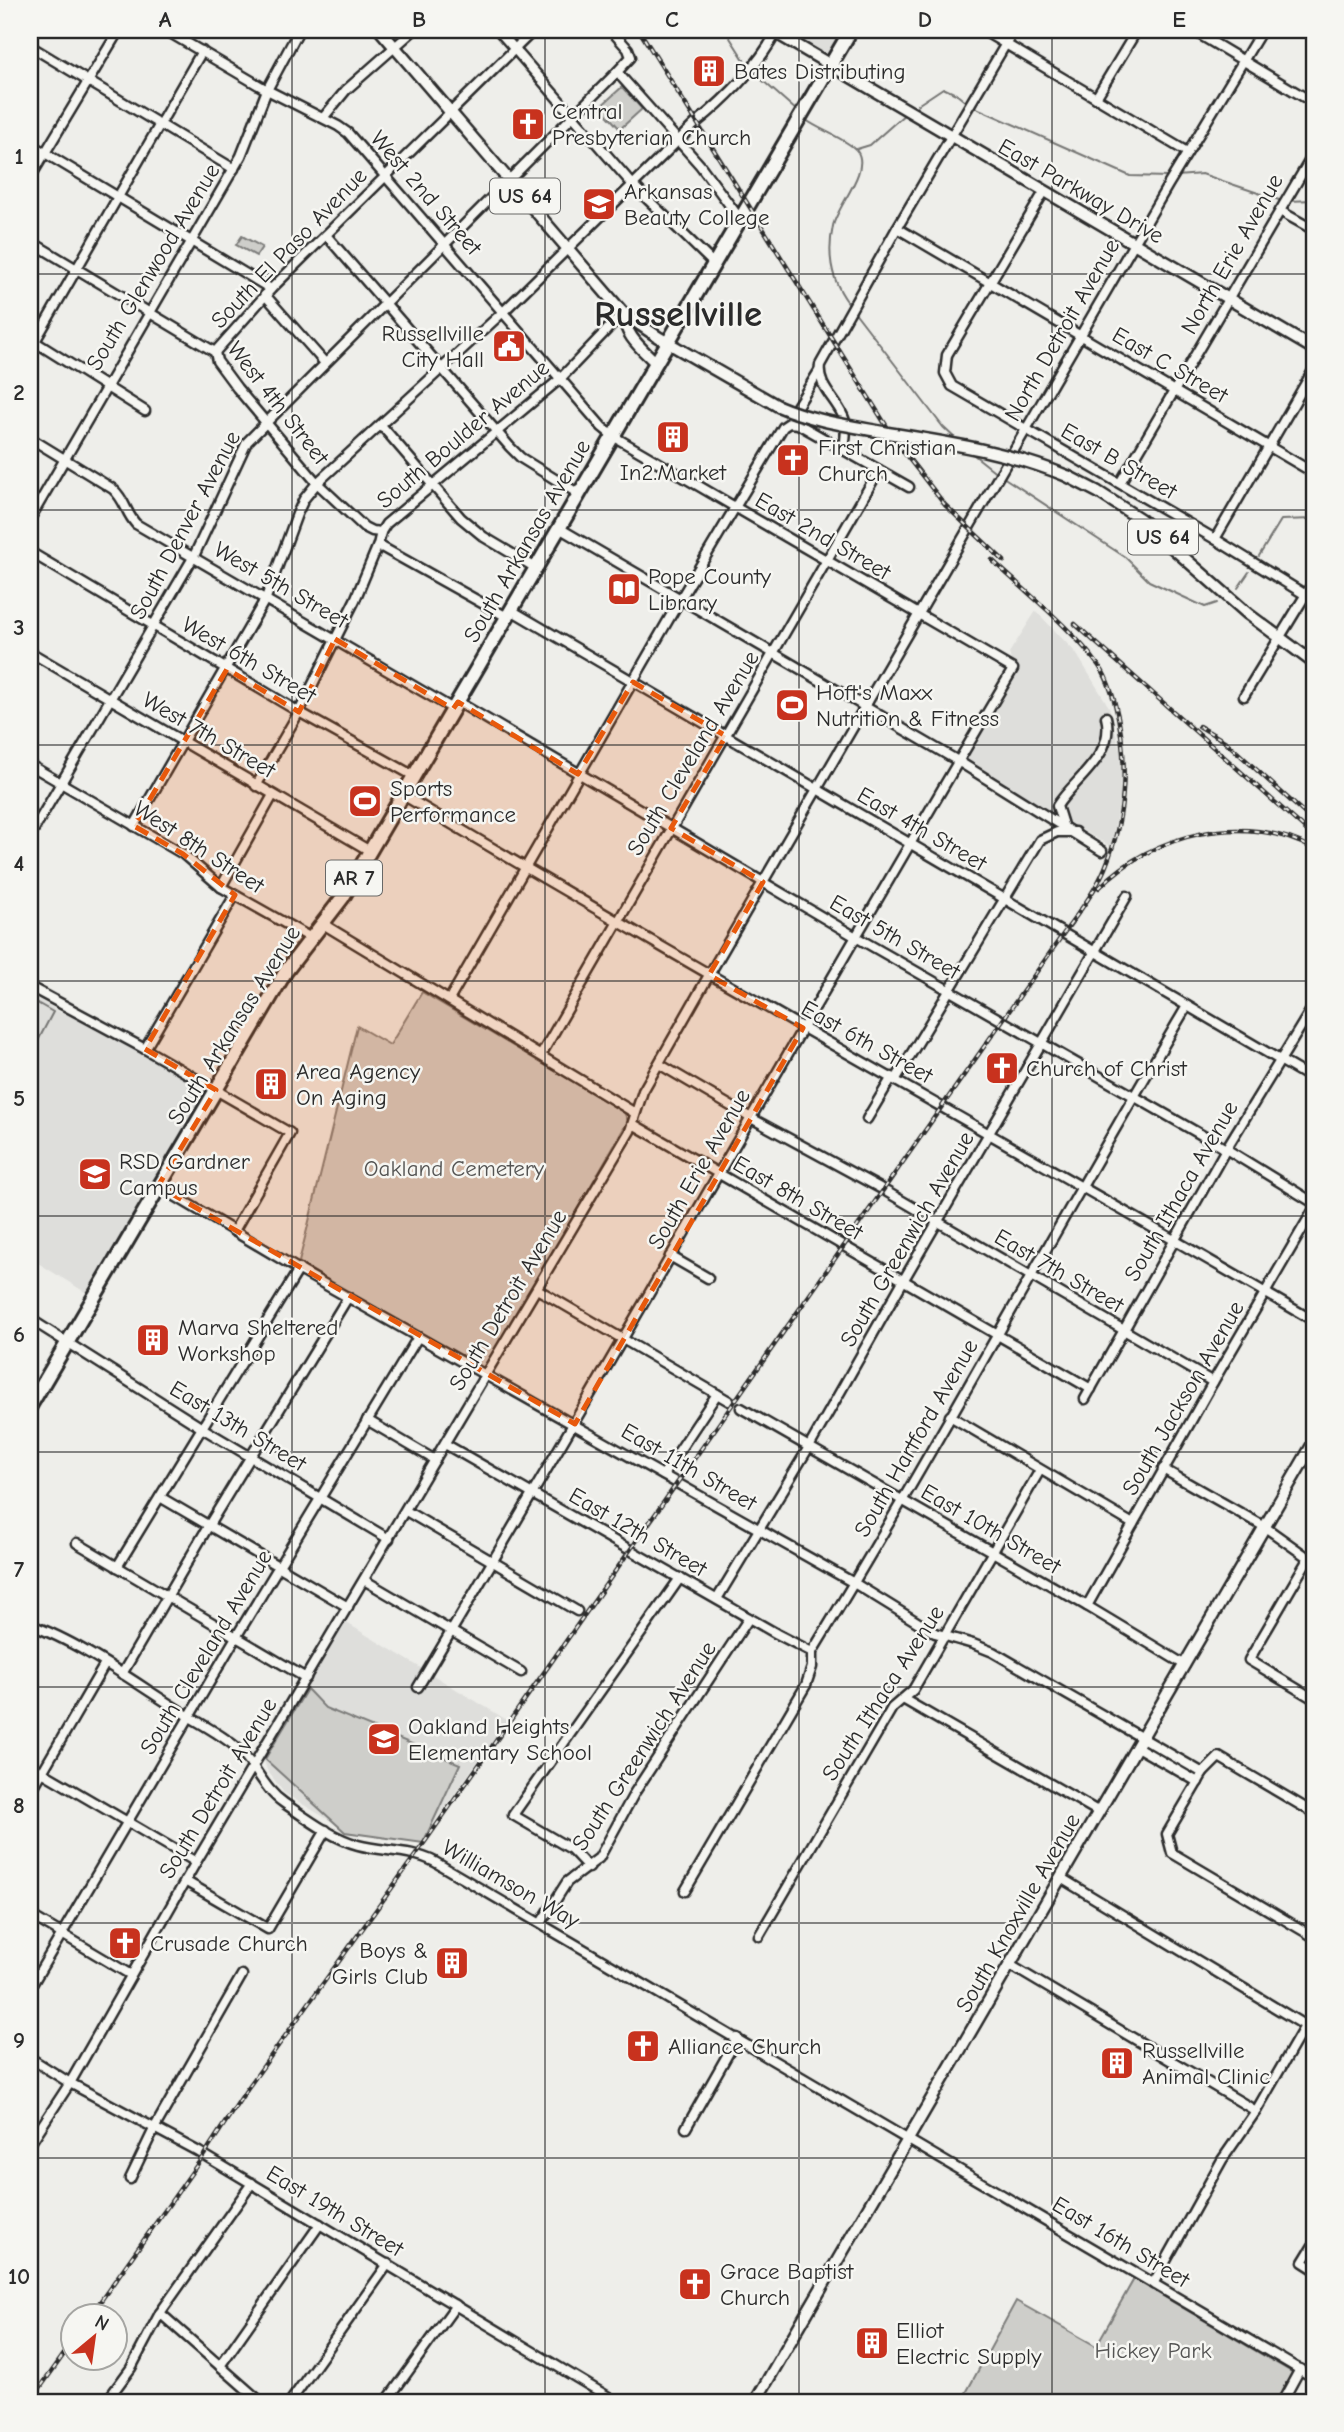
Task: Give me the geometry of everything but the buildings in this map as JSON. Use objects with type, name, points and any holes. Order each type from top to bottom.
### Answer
[{"type":"highway","name":"AR 7","points":[[668,343],[851,30]]},
{"type":"highway","name":"South Arkansas Avenue","points":[[30,1406],[286,971],[323,924],[370,851],[668,343]]},
{"type":"main road","name":"US 64","points":[[380,30],[510,178],[623,313],[668,343],[778,406],[809,418],[997,452],[1030,461],[1067,476],[1140,519],[1280,639],[1314,663]]},
{"type":"main road","name":"East Parkway Drive","points":[[773,31],[1314,349]]},
{"type":"main road","points":[[623,313],[628,334],[656,363]]},
{"type":"main road","name":"South Knoxville Avenue","points":[[755,2402],[1314,1442]]},
{"type":"street","points":[[30,178],[119,30]]},
{"type":"street","name":"West 2nd Street","points":[[165,30],[267,90],[348,133],[602,427],[613,436]]},
{"type":"street","name":"South Glenwood Avenue","points":[[30,519],[105,386],[234,169],[267,90],[299,30]]},
{"type":"street","points":[[323,118],[346,90],[414,30]]},
{"type":"street","points":[[498,30],[633,185],[715,264]]},
{"type":"street","name":"South El Paso Avenue","points":[[215,352],[268,292],[534,30]]},
{"type":"street","points":[[611,30],[628,49],[631,57],[617,72],[700,165],[740,219]]},
{"type":"street","points":[[982,30],[1187,152]]},
{"type":"street","points":[[449,1000],[681,598],[819,371],[850,310],[1014,30]]},
{"type":"street","points":[[1096,98],[1137,30]]},
{"type":"street","points":[[1192,30],[1314,103]]},
{"type":"street","name":"North Detroit Avenue","points":[[1004,468],[1187,152],[1262,30]]},
{"type":"street","points":[[134,826],[266,598],[304,499],[317,483],[503,312],[678,141],[724,100],[757,64],[773,31]]},
{"type":"street","points":[[30,46],[234,169]]},
{"type":"street","points":[[145,411],[31,344],[202,51]]},
{"type":"street","name":"South Denver Avenue","points":[[30,836],[194,556],[240,452],[265,422],[617,72]]},
{"type":"street","points":[[30,144],[268,292],[325,363]]},
{"type":"street","name":"North Erie Avenue","points":[[1120,483],[1314,153]]},
{"type":"street","points":[[989,282],[1044,192]]},
{"type":"street","points":[[1281,209],[1314,230]]},
{"type":"street","name":"East C Street","points":[[897,228],[1314,473]]},
{"type":"street","points":[[326,235],[521,458],[579,494]]},
{"type":"street","name":"West 4th Street","points":[[30,241],[215,352],[217,361],[237,388],[317,483],[364,527],[381,532]]},
{"type":"street","name":"East B Street","points":[[989,282],[947,355],[945,373],[952,386],[1215,539],[1314,600]]},
{"type":"street","name":"South Boulder Avenue","points":[[256,786],[299,712],[355,600],[379,545],[381,532],[394,515],[561,379],[623,313]]},
{"type":"street","points":[[1215,539],[1314,369]]},
{"type":"street","points":[[819,371],[825,388],[843,414],[844,450]]},
{"type":"street","points":[[786,425],[797,424],[909,487]]},
{"type":"street","points":[[381,425],[461,518],[484,537],[536,568]]},
{"type":"street","name":"East 2nd Street","points":[[613,436],[1013,669]]},
{"type":"street","name":"West 5th Street","points":[[30,438],[123,498],[130,517],[136,524],[455,706]]},
{"type":"street","name":"South Detroit Avenue","points":[[30,2144],[70,2083],[196,1862],[633,1124],[643,1091],[1004,468]]},
{"type":"street","name":"South Cleveland Avenue","points":[[541,1055],[879,470]]},
{"type":"street","points":[[559,528],[866,706],[1076,832],[1102,851]]},
{"type":"street","points":[[379,545],[509,614]]},
{"type":"street","name":"West 6th Street","points":[[30,552],[153,627],[414,776]]},
{"type":"street","points":[[1244,696],[1314,581]]},
{"type":"street","name":"East 4th Street","points":[[509,614],[726,736],[1314,1080]]},
{"type":"street","name":"West 7th Street","points":[[30,652],[370,851]]},
{"type":"street","name":"South Erie Avenue","points":[[418,1687],[575,1423],[909,843],[1013,669]]},
{"type":"street","name":"East 5th Street","points":[[455,706],[1043,1042],[1314,1203]]},
{"type":"street","points":[[1063,825],[1057,806],[1068,789],[1086,774],[1101,750],[1107,735],[1106,717]]},
{"type":"street","name":"West 8th Street","points":[[30,765],[183,853],[221,887],[312,938]]},
{"type":"street","points":[[221,887],[273,795]]},
{"type":"street","name":"East 6th Street","points":[[403,795],[709,975],[894,1078],[1314,1321]]},
{"type":"street","points":[[867,1119],[951,991],[1040,841],[1057,832],[1076,832]]},
{"type":"street","points":[[145,1049],[235,895]]},
{"type":"street","name":"South Greenwich Avenue","points":[[717,1599],[810,1447],[937,1222],[1128,896]]},
{"type":"street","points":[[323,924],[635,1113]]},
{"type":"street","points":[[30,987],[145,1049],[290,1133],[234,1231]]},
{"type":"street","name":"South Ithaca Avenue","points":[[1085,1399],[1226,1149],[1314,1004]]},
{"type":"street","name":"South Hartford Avenue","points":[[685,1891],[806,1685],[812,1667],[812,1651],[903,1500],[1081,1186],[1187,1006]]},
{"type":"street","name":"East 7th Street","points":[[659,1064],[883,1190],[1213,1382]]},
{"type":"street","name":"East 8th Street","points":[[633,1124],[1091,1389]]},
{"type":"street","name":"East 11th Street","points":[[158,1186],[943,1636],[966,1641],[993,1652],[1140,1742],[1198,1782]]},
{"type":"street","name":"South Jackson Avenue","points":[[1087,1606],[1314,1209]]},
{"type":"street","points":[[670,1256],[708,1278]]},
{"type":"street","points":[[117,1567],[299,1269]]},
{"type":"street","points":[[537,1289],[729,1401]]},
{"type":"street","points":[[122,1674],[348,1297]]},
{"type":"street","name":"East 13th Street","points":[[30,1319],[202,1428],[389,1539]]},
{"type":"street","name":"South Cleveland Avenue","points":[[30,1988],[236,1637],[418,1337]]},
{"type":"street","points":[[663,1475],[717,1394]]},
{"type":"street","name":"East 10th Street","points":[[741,1408],[1185,1665]]},
{"type":"street","points":[[950,1416],[1133,1524]]},
{"type":"street","points":[[367,1420],[436,1460]]},
{"type":"street","name":"East 12th Street","points":[[445,1444],[749,1618],[812,1651]]},
{"type":"street","points":[[1163,1469],[1265,1527],[1311,1560],[1249,1660],[1314,1699]]},
{"type":"street","name":"South Ithaca Avenue","points":[[759,1936],[892,1708],[913,1690],[1040,1470]]},
{"type":"street","points":[[160,1497],[348,1607]]},
{"type":"street","points":[[406,1511],[577,1611]]},
{"type":"street","points":[[77,1543],[306,1678]]},
{"type":"street","points":[[589,1868],[572,1849],[513,1815],[680,1578]]},
{"type":"street","points":[[364,1580],[521,1672]]},
{"type":"street","name":"South Greenwich Avenue","points":[[541,1923],[567,1882],[589,1868],[598,1858],[635,1793],[749,1618]]},
{"type":"street","name":"Williamson Way","points":[[30,1625],[53,1634],[122,1674],[235,1746],[281,1801],[326,1830],[356,1845],[427,1857],[909,2138]]},
{"type":"street","points":[[30,1793],[105,1664]]},
{"type":"street","points":[[904,1699],[1100,1812]]},
{"type":"street","name":"East 11th Street","points":[[1140,1742],[1203,1773]]},
{"type":"street","points":[[1314,1813],[1219,1757],[1203,1773],[1167,1834],[1172,1853],[1314,1937]]},
{"type":"street","points":[[30,1765],[196,1862]]},
{"type":"street","points":[[185,1881],[268,1929],[326,1830]]},
{"type":"street","points":[[1061,1878],[1314,2031]]},
{"type":"street","points":[[30,1915],[131,1975]]},
{"type":"street","points":[[1010,1965],[1256,2111]]},
{"type":"street","points":[[130,2179],[155,2127],[242,1975]]},
{"type":"street","points":[[1153,2284],[1222,2160],[1256,2111],[1305,2025]]},
{"type":"street","points":[[686,2127],[737,2038]]},
{"type":"street","name":"East 19th Street","points":[[30,2058],[70,2083],[155,2127],[252,2183],[617,2402]]},
{"type":"street","name":"East 16th Street","points":[[909,2138],[1314,2378]]},
{"type":"street","points":[[106,2402],[131,2368],[160,2313],[252,2183]]},
{"type":"street","points":[[219,2365],[320,2224]]},
{"type":"street","points":[[1314,2244],[1303,2262],[1314,2269]]},
{"type":"street","points":[[290,2402],[388,2264]]},
{"type":"street","points":[[386,2402],[456,2305]]},
{"type":"street","points":[[160,2313],[261,2402]]},
{"type":"street","points":[[1282,2402],[1300,2369]]},
{"type":"highlighted area","points":[[335,639],[453,709],[458,702],[578,774],[633,682],[726,736],[671,828],[763,882],[709,975],[803,1028],[575,1424],[158,1186],[216,1090],[145,1049],[235,895],[183,854],[134,826],[227,669],[299,712]]},
{"type":"shaded area","points":[[771,30],[851,30],[830,65]]},
{"type":"shaded area","points":[[1036,611],[1076,653],[1109,707],[1122,757],[1120,798],[1111,847],[965,761],[1015,675],[1009,653]]},
{"type":"shaded area","name":"RSD Gardner Campus","points":[[30,995],[65,1015],[67,1011],[210,1090],[88,1294],[30,1258]]},
{"type":"shaded area","name":"Oakland Heights Elementary School","points":[[345,1622],[507,1720],[421,1841],[349,1832],[284,1793],[267,1770],[263,1758]]},
{"type":"green space","points":[[622,87],[642,109],[620,129],[600,107]]},
{"type":"green space","points":[[242,236],[262,247],[256,256],[236,245]]},
{"type":"green space","name":"Oakland Cemetery","points":[[422,992],[624,1112],[628,1121],[485,1370],[404,1329],[299,1262],[357,1026],[390,1045]]},
{"type":"green space","points":[[307,1689],[325,1708],[460,1764],[423,1843],[345,1832],[265,1759]]},
{"type":"green space","name":"Hickey Park","points":[[1134,2279],[1295,2374],[1279,2402],[961,2402],[1016,2301],[1096,2346]]},
{"type":"waterway","points":[[725,30],[748,66]]},
{"type":"waterway","points":[[754,73],[797,111]]},
{"type":"waterway","points":[[913,108],[943,88],[967,103]]},
{"type":"waterway","points":[[972,106],[1130,176],[1168,177]]},
{"type":"waterway","points":[[857,149],[870,145],[906,113]]},
{"type":"waterway","points":[[806,120],[853,147],[860,159],[857,178],[836,218],[831,236],[834,277],[849,304]]},
{"type":"waterway","points":[[1177,176],[1202,174],[1282,201]]},
{"type":"waterway","points":[[1288,201],[1314,200]]},
{"type":"waterway","points":[[854,311],[943,427],[958,441]]},
{"type":"waterway","points":[[969,451],[998,474]]},
{"type":"waterway","points":[[1003,477],[1125,557],[1149,581],[1205,607],[1217,603]]},
{"type":"waterway","points":[[1259,556],[1281,520],[1314,519]]},
{"type":"waterway","points":[[1238,588],[1249,572]]},
{"type":"waterway","points":[[30,999],[53,1012],[30,1056]]},
{"type":"railway","points":[[639,30],[899,446],[945,505],[1004,561]]},
{"type":"railway","points":[[100,2302],[204,2155],[247,2089],[417,1853],[1101,878],[1118,827],[1123,785],[1122,742],[1110,687],[1102,670],[1075,637],[992,560]]},
{"type":"railway","points":[[1075,624],[1314,837]]},
{"type":"railway","points":[[1199,726],[1226,742],[1314,822]]},
{"type":"railway","points":[[1099,888],[1146,853],[1173,841],[1201,834],[1230,830],[1259,831],[1314,849]]},
{"type":"railway","points":[[30,2402],[60,2360]]},
{"type":"place","name":"Bates Distributing","points":[[709,71]]},
{"type":"place","name":"Central Presbyterian Church","points":[[528,124]]},
{"type":"place","name":"Arkansas Beauty College","points":[[599,204]]},
{"type":"place","name":"Russellville City Hall","points":[[509,346]]},
{"type":"place","name":"In2.Market","points":[[673,437]]},
{"type":"place","name":"First Christian Church","points":[[793,460]]},
{"type":"place","name":"Pope County Library","points":[[624,589]]},
{"type":"place","name":"Hoft's Maxx Nutrition & Fitness","points":[[792,705]]},
{"type":"place","name":"Sports Performance","points":[[365,801]]},
{"type":"place","name":"Church of Christ","points":[[1002,1068]]},
{"type":"place","name":"Area Agency On Aging","points":[[271,1084]]},
{"type":"place","name":"RSD Gardner Campus","points":[[95,1174]]},
{"type":"place","name":"Marva Sheltered Workshop","points":[[153,1340]]},
{"type":"place","name":"Oakland Heights Elementary School","points":[[384,1739]]},
{"type":"place","name":"Crusade Church","points":[[125,1943]]},
{"type":"place","name":"Boys & Girls Club","points":[[452,1963]]},
{"type":"place","name":"Alliance Church","points":[[643,2046]]},
{"type":"place","name":"Russellville Animal Clinic","points":[[1117,2063]]},
{"type":"place","name":"Grace Baptist Church","points":[[695,2284]]},
{"type":"place","name":"Elliot Electric Supply","points":[[872,2343]]},
{"type":"district","name":"Russellville","points":[[678,314]]}]
